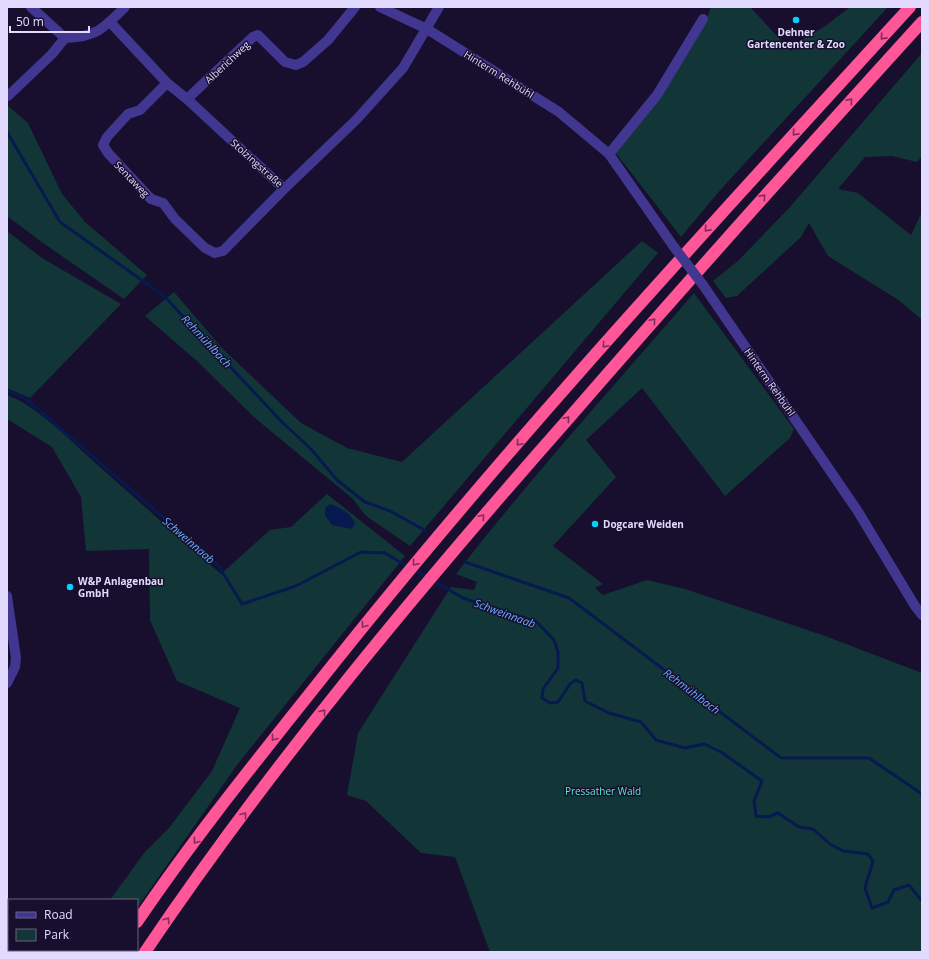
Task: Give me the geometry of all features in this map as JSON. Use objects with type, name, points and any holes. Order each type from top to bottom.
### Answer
[{"type":"highway","points":[[138,920],[156,893],[274,738],[388,594],[681,258],[910,8]]},
{"type":"highway","points":[[145,952],[176,905],[292,751],[407,605],[456,546],[737,226],[922,22]]},
{"type":"street","points":[[31,7],[65,38]]},
{"type":"street","points":[[8,96],[52,54],[65,38],[90,36],[110,22],[125,7]]},
{"type":"street","name":"Alberichweg","points":[[187,99],[253,37],[258,35],[285,62],[296,65],[303,62],[328,40],[355,7]]},
{"type":"street","name":"Hinterm Rehbühl","points":[[380,7],[427,29],[559,112],[609,154],[674,247],[703,285],[853,504],[922,615]]},
{"type":"street","name":"Stolzingstraße","points":[[110,22],[167,83],[187,99],[284,189],[356,120],[403,68],[427,29],[438,7]]},
{"type":"street","points":[[609,154],[657,95],[702,19]]},
{"type":"street","name":"Sentaweg","points":[[167,83],[140,110],[128,114],[107,137],[103,145],[108,153],[151,199],[163,204],[175,219],[205,248],[215,253],[223,251],[284,189]]},
{"type":"street","points":[[7,596],[16,658],[15,667],[7,683]]},
{"type":"green space","points":[[711,7],[750,7],[791,51],[798,42],[824,27],[850,7],[888,7],[722,188],[681,237],[615,152],[641,120],[665,86],[697,36]]},
{"type":"green space","points":[[922,53],[922,156],[917,162],[892,156],[865,157],[838,189],[858,193],[911,235],[922,212],[922,320],[900,301],[828,256],[809,223],[801,237],[737,296],[726,298],[713,281],[739,260],[790,207]]},
{"type":"green space","points":[[7,105],[28,123],[62,194],[85,222],[147,275],[124,299],[7,216]]},
{"type":"green space","points":[[7,231],[42,258],[121,304],[30,398],[7,388]]},
{"type":"green space","points":[[642,241],[658,253],[410,546],[366,516],[353,499],[255,418],[198,362],[145,316],[174,292],[222,348],[301,423],[347,448],[402,462]]},
{"type":"green space","name":"Pressather Wald","points":[[694,293],[794,429],[790,438],[725,496],[642,388],[586,440],[616,477],[553,546],[603,584],[595,588],[603,595],[647,580],[685,589],[825,636],[922,673],[922,952],[490,952],[455,857],[421,853],[366,801],[347,795],[358,733],[451,587],[474,590],[477,582],[456,574],[543,467]]},
{"type":"green space","points":[[7,395],[28,406],[51,423],[221,574],[270,530],[291,527],[327,494],[405,556],[237,765],[138,907],[138,899],[111,899],[144,853],[169,828],[212,771],[240,708],[177,681],[150,620],[149,549],[86,551],[81,497],[52,447],[7,419]]},
{"type":"water","points":[[330,504],[342,509],[351,517],[355,524],[351,529],[332,525],[325,515],[325,508]]},
{"type":"waterway","name":"Rehmühlbach","points":[[7,132],[60,222],[164,296],[282,422],[311,449],[337,480],[365,502],[390,511],[426,531]]},
{"type":"waterway","name":"Schweinnaab","points":[[7,391],[25,398],[218,565],[242,604],[296,586],[361,552],[385,553],[408,567]]},
{"type":"waterway","name":"Rehmühlbach","points":[[465,562],[569,598],[781,758],[869,758],[922,794]]},
{"type":"waterway","name":"Schweinnaab","points":[[413,569],[427,578]]},
{"type":"waterway","name":"Schweinnaab","points":[[432,580],[463,598],[537,622],[554,640],[558,652],[558,668],[543,689],[542,698],[550,703],[558,702],[570,684],[576,680],[582,683],[585,701],[609,713],[641,722],[656,740],[685,748],[704,744],[721,752],[762,781],[754,801],[756,816],[768,817],[778,813],[799,827],[813,829],[830,844],[843,851],[868,854],[873,861],[865,888],[872,908],[888,902],[894,890],[909,885],[922,901]]},
{"type":"place","name":"Dehner Gartencenter & Zoo","points":[[796,20]]},
{"type":"place","name":"Dogcare Weiden","points":[[595,524]]},
{"type":"place","name":"W&P Anlagenbau GmbH","points":[[70,587]]}]
